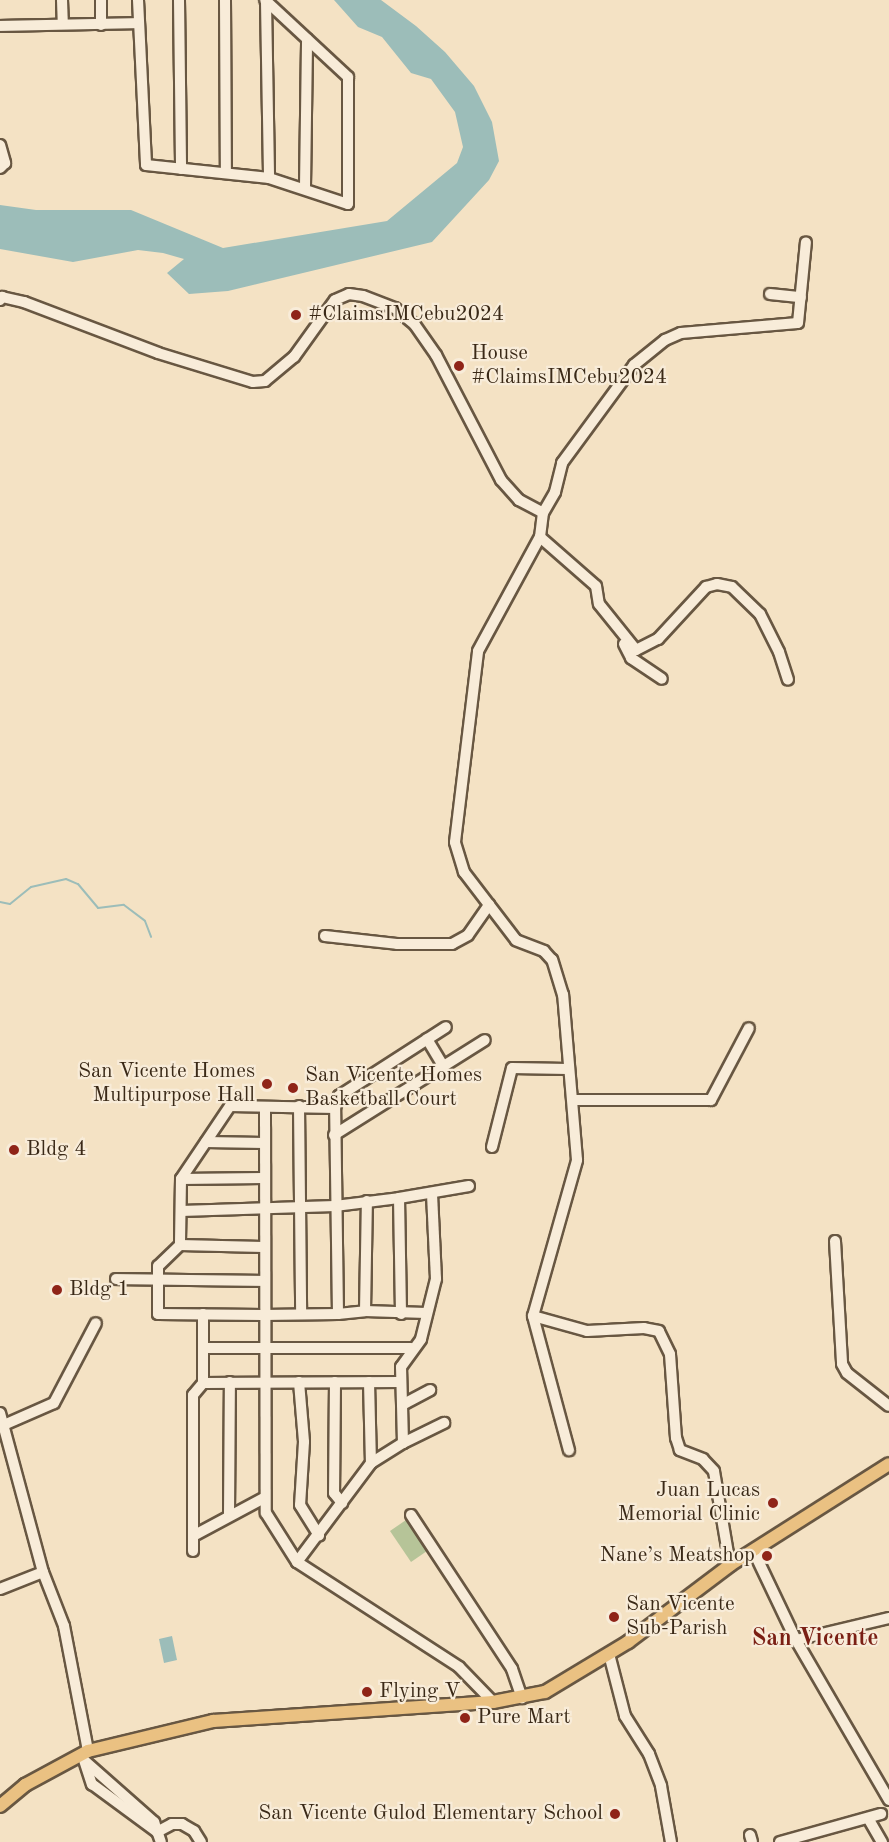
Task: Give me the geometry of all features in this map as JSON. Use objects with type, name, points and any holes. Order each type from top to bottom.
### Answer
[{"type":"main road","points":[[0,1806],[25,1785],[85,1756],[213,1720],[493,1702],[522,1698],[564,1682],[609,1654],[730,1565],[889,1464]]},
{"type":"street","points":[[62,0],[63,24]]},
{"type":"street","points":[[101,0],[101,25]]},
{"type":"street","points":[[138,0],[145,162],[149,167],[226,171],[269,178],[305,187],[343,205],[350,200],[348,77],[266,1]]},
{"type":"street","points":[[179,0],[181,169]]},
{"type":"street","points":[[225,0],[226,171]]},
{"type":"street","points":[[266,1],[269,178]]},
{"type":"street","points":[[0,26],[138,23]]},
{"type":"street","points":[[305,187],[307,39]]},
{"type":"street","points":[[0,145],[5,163],[0,168]]},
{"type":"street","points":[[569,1450],[533,1316],[577,1160],[574,1100],[568,1069],[563,995],[558,971],[544,951],[516,940],[464,872],[455,842],[478,651],[540,537],[543,513],[555,492],[562,463],[634,365],[681,333],[798,323],[806,242]]},
{"type":"street","points":[[0,300],[2,297],[24,302],[158,353],[253,382],[265,381],[294,357],[335,300],[349,294],[384,304],[415,325],[436,355],[501,480],[519,500],[543,513]]},
{"type":"street","points":[[770,294],[801,297]]},
{"type":"street","points":[[540,537],[596,586],[599,604],[632,648],[645,649],[706,587],[717,584],[732,587],[760,614],[788,680]]},
{"type":"street","points":[[624,638],[631,658],[662,679]]},
{"type":"street","points":[[325,936],[397,944],[452,944],[468,935],[489,905]]},
{"type":"street","points":[[338,1314],[334,1135],[335,1108],[339,1096],[446,1027]]},
{"type":"street","points":[[574,1100],[711,1100],[749,1028]]},
{"type":"street","points":[[427,1040],[443,1066]]},
{"type":"street","points":[[334,1135],[485,1040]]},
{"type":"street","points":[[492,1147],[512,1068],[568,1069]]},
{"type":"street","points":[[335,1108],[230,1106],[181,1179],[180,1245],[158,1266],[158,1314],[263,1316],[365,1311],[401,1314],[426,1313]]},
{"type":"street","points":[[299,1106],[301,1313]]},
{"type":"street","points":[[265,1107],[263,1178],[264,1498],[270,1522],[297,1562],[459,1667],[493,1702]]},
{"type":"street","points":[[206,1142],[264,1143]]},
{"type":"street","points":[[181,1179],[263,1178]]},
{"type":"street","points":[[181,1212],[335,1206],[432,1194],[470,1186]]},
{"type":"street","points":[[403,1443],[401,1367],[411,1348],[421,1339],[436,1279],[432,1194]]},
{"type":"street","points":[[399,1198],[401,1314]]},
{"type":"street","points":[[365,1311],[367,1201]]},
{"type":"street","points":[[835,1241],[842,1364],[847,1373],[889,1406]]},
{"type":"street","points":[[180,1245],[263,1247]]},
{"type":"street","points":[[116,1280],[263,1281]]},
{"type":"street","points":[[193,1551],[193,1395],[203,1383],[203,1314]]},
{"type":"street","points":[[533,1316],[587,1331],[659,1331],[670,1353],[676,1438],[680,1450],[703,1458],[714,1471],[730,1565]]},
{"type":"street","points":[[6,1424],[54,1403],[96,1323]]},
{"type":"street","points":[[203,1348],[264,1350],[411,1348]]},
{"type":"street","points":[[229,1514],[230,1382]]},
{"type":"street","points":[[299,1382],[304,1442],[300,1505],[319,1536]]},
{"type":"street","points":[[335,1382],[334,1493],[342,1503]]},
{"type":"street","points":[[369,1382],[371,1463]]},
{"type":"street","points":[[203,1383],[401,1382]]},
{"type":"street","points":[[402,1405],[430,1390]]},
{"type":"street","points":[[0,1413],[6,1424],[44,1572],[64,1626],[85,1756],[154,1822],[159,1837]]},
{"type":"street","points":[[297,1562],[319,1536],[371,1463],[403,1443],[444,1423]]},
{"type":"street","points":[[193,1536],[229,1514],[264,1498]]},
{"type":"street","points":[[411,1515],[512,1670],[522,1698]]},
{"type":"street","points":[[753,1550],[796,1640],[889,1800]]},
{"type":"street","points":[[0,1589],[44,1572]]},
{"type":"street","points":[[796,1640],[889,1618]]},
{"type":"street","points":[[609,1654],[625,1716],[649,1754],[662,1786],[671,1842]]},
{"type":"street","points":[[780,1842],[881,1814]]},
{"type":"street","points":[[868,1818],[882,1842]]},
{"type":"street","points":[[159,1837],[166,1826],[182,1824],[194,1831],[201,1842]]},
{"type":"green space","points":[[406,1520],[427,1551],[411,1562],[390,1531]]},
{"type":"water","points":[[334,0],[381,0],[416,26],[445,52],[474,86],[492,122],[499,161],[489,180],[432,242],[228,291],[189,294],[167,273],[184,259],[163,253],[138,250],[73,262],[0,249],[0,205],[36,210],[131,210],[223,248],[387,221],[457,163],[463,147],[455,112],[431,79],[411,73],[382,37],[358,27]]},
{"type":"water","points":[[172,1636],[177,1660],[164,1663],[159,1639]]},
{"type":"waterway","points":[[0,902],[10,904],[31,887],[66,879],[78,884],[98,908],[124,905],[145,921],[151,937]]},
{"type":"place","name":"#ClaimsIMCebu2024","points":[[296,315]]},
{"type":"place","name":"House #ClaimsIMCebu2024","points":[[459,366]]},
{"type":"place","name":"San Vicente Homes Multipurpose Hall","points":[[267,1084]]},
{"type":"place","name":"San Vicente Homes Basketball Court","points":[[293,1088]]},
{"type":"place","name":"Bldg 4","points":[[14,1150]]},
{"type":"place","name":"Bldg 1","points":[[57,1290]]},
{"type":"place","name":"Juan Lucas Memorial Clinic","points":[[773,1503]]},
{"type":"place","name":"Nane’s Meatshop","points":[[767,1556]]},
{"type":"place","name":"San Vicente Sub-Parish","points":[[614,1617]]},
{"type":"place","name":"Flying V","points":[[367,1692]]},
{"type":"place","name":"Pure Mart","points":[[465,1718]]},
{"type":"place","name":"San Vicente Gulod Elementary School","points":[[615,1814]]},
{"type":"district","name":"San Vicente","points":[[815,1640]]}]
